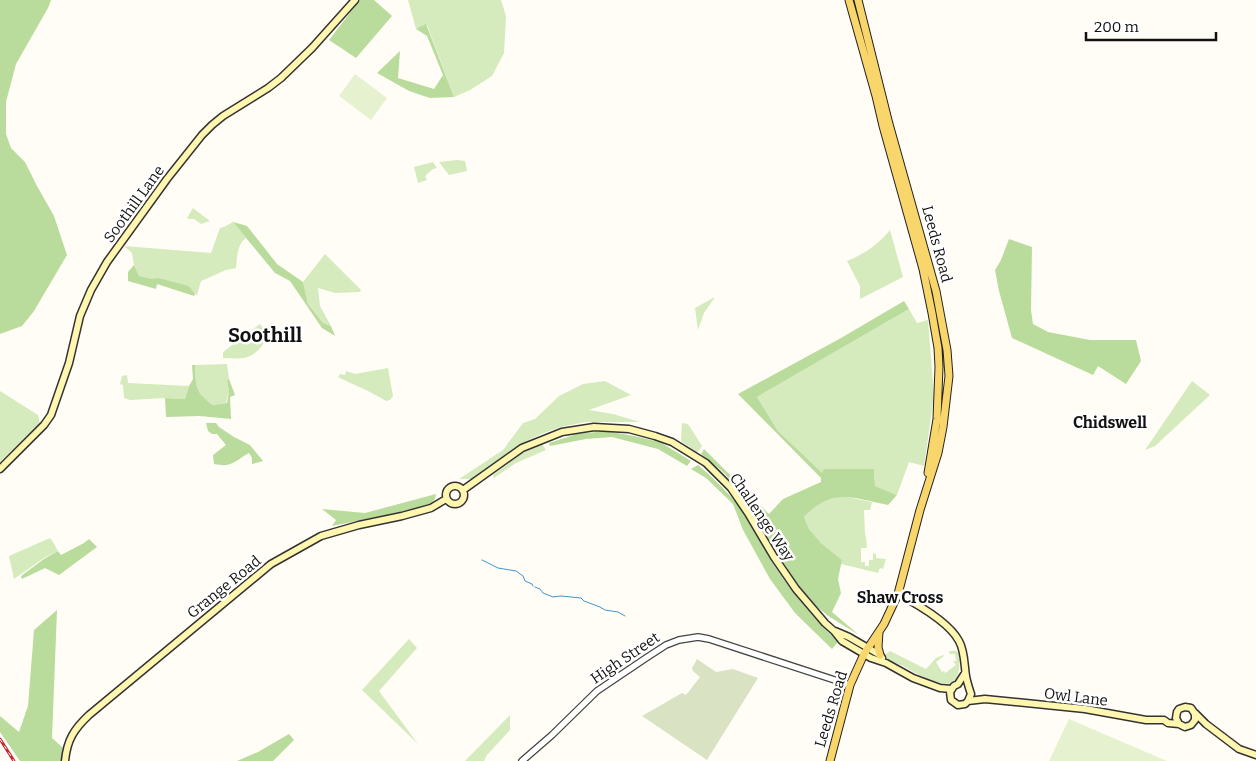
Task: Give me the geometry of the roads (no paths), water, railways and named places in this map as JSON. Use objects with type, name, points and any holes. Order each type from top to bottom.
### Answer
[{"type":"main road","name":"Soothill Lane","points":[[0,470],[44,425],[51,415],[69,363],[80,316],[91,290],[107,262],[167,179],[212,124],[281,78],[312,48],[355,0]]},
{"type":"main road","name":"Leeds Road","points":[[849,0],[876,82]]},
{"type":"main road","name":"Leeds Road","points":[[830,761],[850,685],[866,651],[891,611],[898,594],[924,498],[937,419],[940,367],[923,269],[876,82],[858,0]]},
{"type":"main road","name":"Challenge Way","points":[[463,490],[522,448],[562,432],[594,427],[629,429],[664,439],[706,464],[730,488],[796,589],[825,624],[834,630],[842,641],[866,651]]},
{"type":"main road","points":[[458,486],[463,490],[463,500],[460,503],[452,504],[446,499],[446,491],[450,487],[458,486]]},
{"type":"main road","name":"Grange Road","points":[[65,761],[69,740],[78,726],[89,715],[271,564],[321,536],[431,508],[446,499]]},
{"type":"main road","points":[[901,582],[903,591],[909,600]]},
{"type":"main road","points":[[898,594],[941,621],[959,641],[965,663],[969,691],[968,701]]},
{"type":"main road","points":[[879,632],[878,647],[880,655],[886,663]]},
{"type":"main road","points":[[866,651],[880,655]]},
{"type":"main road","points":[[866,651],[871,658],[886,663],[913,678],[951,692]]},
{"type":"main road","points":[[951,692],[965,673]]},
{"type":"main road","points":[[958,684],[965,685],[969,691],[985,699]]},
{"type":"main road","points":[[951,692],[954,702],[958,705],[965,704],[968,701],[985,699]]},
{"type":"main road","name":"Owl Lane","points":[[985,699],[1085,709],[1146,720],[1164,720],[1176,714],[1179,709],[1191,708],[1206,724],[1239,749],[1256,755]]},
{"type":"main road","points":[[1194,722],[1195,713]]},
{"type":"main road","points":[[1176,714],[1179,724]]},
{"type":"main road","name":"Owl Lane","points":[[1164,720],[1168,723],[1179,724],[1185,727],[1194,722],[1206,724]]},
{"type":"street","name":"High Street","points":[[522,761],[552,735],[597,690],[666,645],[679,640],[698,637],[709,638],[850,685]]},
{"type":"waterway","points":[[482,560],[498,568],[516,571],[523,576],[525,581],[533,586]]},
{"type":"waterway","points":[[535,587],[553,597],[581,598],[605,610],[618,612],[625,616]]},
{"type":"railway","points":[[0,739],[14,761]]},
{"type":"district","name":"Soothill","points":[[265,335]]},
{"type":"district","name":"Chidswell","points":[[1110,422]]},
{"type":"district","name":"Shaw Cross","points":[[900,597]]}]
